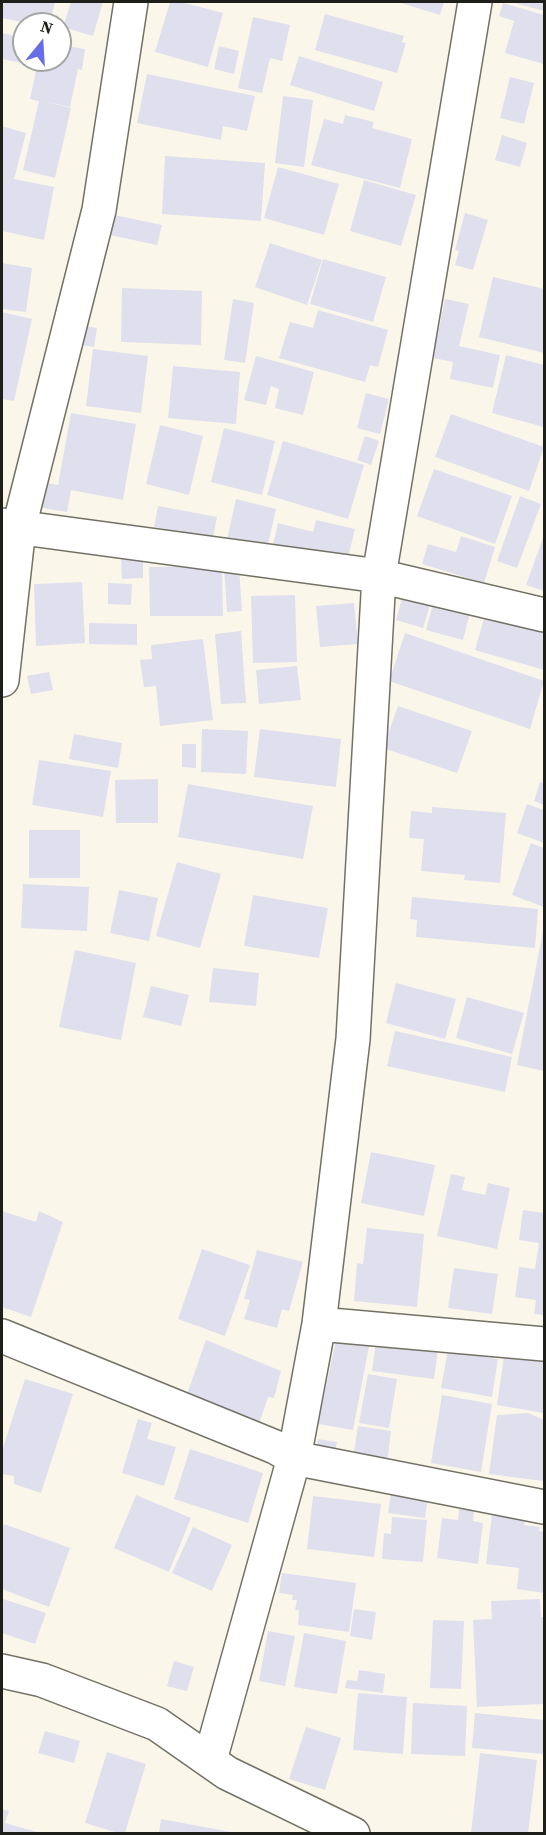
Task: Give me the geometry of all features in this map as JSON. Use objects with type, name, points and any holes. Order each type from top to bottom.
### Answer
[{"type":"street","points":[[2,680],[10,526],[99,210],[131,2]]},
{"type":"street","points":[[210,1760],[294,1458],[318,1324],[353,1039],[379,576],[475,2]]},
{"type":"street","points":[[10,526],[379,576],[544,615]]},
{"type":"street","points":[[318,1324],[544,1344]]},
{"type":"street","points":[[2,1336],[275,1447],[294,1458],[544,1507]]},
{"type":"street","points":[[2,1671],[42,1680],[157,1724],[227,1773],[353,1833]]},
{"type":"building","points":[[2,2],[55,2],[53,12],[12,12],[12,20],[2,18]]},
{"type":"building","points":[[71,2],[103,2],[93,36],[72,30],[72,12],[68,12]]},
{"type":"building","points":[[170,2],[181,2],[223,13],[208,67],[155,52]]},
{"type":"building","points":[[398,2],[444,2],[440,15]]},
{"type":"building","points":[[511,2],[544,2],[544,11]]},
{"type":"building","points":[[503,3],[544,15],[544,64],[505,53],[514,21],[499,16]]},
{"type":"building","points":[[325,14],[404,36],[402,42],[406,43],[397,73],[315,50]]},
{"type":"building","points":[[253,17],[290,25],[282,61],[270,58],[262,93],[238,88]]},
{"type":"building","points":[[2,33],[12,35],[12,61],[2,59]]},
{"type":"building","points":[[219,46],[239,51],[234,74],[214,69]]},
{"type":"building","points":[[72,47],[85,49],[82,70],[78,69],[70,107],[43,101],[71,108],[55,178],[23,170],[39,101],[30,99],[36,72],[72,72]]},
{"type":"building","points":[[299,56],[383,82],[374,111],[290,85]]},
{"type":"building","points":[[147,74],[255,96],[247,131],[223,126],[221,140],[137,123]]},
{"type":"building","points":[[510,77],[534,83],[524,124],[500,118]]},
{"type":"building","points":[[283,96],[313,100],[304,167],[275,163]]},
{"type":"building","points":[[345,115],[374,122],[372,128],[412,139],[400,188],[311,165],[324,119],[343,124]]},
{"type":"building","points":[[2,126],[26,133],[14,179],[54,187],[44,240],[2,231]]},
{"type":"building","points":[[502,135],[527,143],[520,167],[495,160]]},
{"type":"building","points":[[165,156],[265,163],[261,221],[162,214]]},
{"type":"building","points":[[278,167],[339,184],[324,235],[264,218]]},
{"type":"building","points":[[364,180],[416,195],[401,246],[350,231]]},
{"type":"building","points":[[465,213],[488,220],[473,270],[455,265],[459,251],[455,250]]},
{"type":"building","points":[[114,215],[162,225],[157,245],[110,235]]},
{"type":"building","points":[[270,243],[322,260],[307,305],[255,287]]},
{"type":"building","points":[[323,259],[386,277],[373,322],[310,304]]},
{"type":"building","points":[[2,263],[32,268],[26,312],[2,309]]},
{"type":"building","points":[[493,277],[544,289],[544,353],[479,337]]},
{"type":"building","points":[[122,288],[202,291],[201,345],[121,342]]},
{"type":"building","points":[[233,299],[254,303],[245,363],[224,360]]},
{"type":"building","points":[[445,299],[469,304],[459,346],[500,355],[493,388],[450,379],[453,362],[433,358]]},
{"type":"building","points":[[318,310],[388,330],[378,367],[370,365],[365,382],[279,358],[290,322],[313,328]]},
{"type":"building","points":[[2,312],[32,319],[14,401],[2,399]]},
{"type":"building","points":[[78,325],[97,328],[94,347],[75,344]]},
{"type":"building","points":[[93,349],[148,356],[141,413],[86,406]]},
{"type":"building","points":[[506,355],[544,365],[544,427],[492,413]]},
{"type":"building","points":[[256,356],[314,372],[303,415],[275,408],[279,389],[271,386],[266,405],[244,400]]},
{"type":"building","points":[[173,366],[240,372],[236,424],[168,418]]},
{"type":"building","points":[[366,393],[389,399],[380,434],[357,428]]},
{"type":"building","points":[[71,413],[136,424],[123,500],[71,490],[67,512],[37,507],[41,482],[58,485]]},
{"type":"building","points":[[451,414],[544,447],[529,491],[435,457]]},
{"type":"building","points":[[160,425],[203,436],[189,495],[146,484]]},
{"type":"building","points":[[224,428],[275,441],[262,495],[211,482]]},
{"type":"building","points":[[365,436],[379,441],[371,465],[357,460]]},
{"type":"building","points":[[283,441],[364,465],[348,519],[267,495]]},
{"type":"building","points":[[434,469],[512,496],[495,544],[417,516]]},
{"type":"building","points":[[520,496],[541,504],[517,568],[497,561]]},
{"type":"building","points":[[236,499],[276,509],[267,549],[227,540]]},
{"type":"building","points":[[158,506],[217,517],[213,537],[154,527]]},
{"type":"building","points":[[316,520],[355,529],[347,562],[273,545],[278,523],[313,532]]},
{"type":"building","points":[[544,535],[544,591],[526,585]]},
{"type":"building","points":[[461,536],[495,547],[484,583],[422,564],[428,544],[456,552]]},
{"type":"building","points":[[143,556],[143,578],[122,579],[121,557]]},
{"type":"building","points":[[222,566],[223,616],[150,616],[149,567]]},
{"type":"building","points":[[239,567],[242,611],[227,612],[224,568]]},
{"type":"building","points":[[82,582],[85,643],[36,646],[34,584]]},
{"type":"building","points":[[108,583],[132,584],[131,605],[108,604]]},
{"type":"building","points":[[403,594],[431,602],[423,628],[396,620]]},
{"type":"building","points":[[295,595],[297,662],[253,663],[251,596]]},
{"type":"building","points":[[435,596],[472,605],[463,640],[426,630]]},
{"type":"building","points":[[354,603],[358,644],[320,647],[316,606]]},
{"type":"building","points":[[487,608],[544,625],[544,670],[475,650]]},
{"type":"building","points":[[89,623],[137,624],[137,645],[89,644]]},
{"type":"building","points":[[241,631],[246,703],[221,704],[215,634]]},
{"type":"building","points":[[405,633],[544,681],[530,729],[389,681]]},
{"type":"building","points":[[203,639],[213,720],[160,726],[156,686],[144,687],[140,660],[152,659],[151,645]]},
{"type":"building","points":[[297,666],[301,700],[259,704],[256,670]]},
{"type":"building","points":[[49,672],[53,690],[31,694],[27,676]]},
{"type":"building","points":[[398,706],[472,731],[457,773],[383,748]]},
{"type":"building","points":[[202,729],[248,731],[246,774],[201,772]]},
{"type":"building","points":[[260,729],[341,739],[336,787],[254,777]]},
{"type":"building","points":[[74,734],[122,743],[118,768],[69,759]]},
{"type":"building","points":[[182,744],[196,744],[196,768],[182,767]]},
{"type":"building","points":[[39,760],[111,771],[103,817],[32,805]]},
{"type":"building","points":[[158,779],[158,823],[116,823],[115,780]]},
{"type":"building","points":[[540,782],[544,783],[544,805],[534,801]]},
{"type":"building","points":[[188,784],[313,806],[303,859],[178,837]]},
{"type":"building","points":[[527,804],[544,810],[544,843],[517,833]]},
{"type":"building","points":[[432,807],[506,813],[500,883],[464,880],[465,875],[421,871],[424,839],[409,838],[411,811],[432,813]]},
{"type":"building","points":[[29,830],[80,830],[80,878],[29,878]]},
{"type":"building","points":[[531,843],[544,848],[544,907],[512,895]]},
{"type":"building","points":[[177,862],[221,874],[200,948],[156,936]]},
{"type":"building","points":[[23,884],[89,887],[87,931],[21,928]]},
{"type":"building","points":[[119,890],[158,898],[149,941],[110,933]]},
{"type":"building","points":[[253,895],[328,908],[319,958],[244,946]]},
{"type":"building","points":[[412,897],[538,909],[535,948],[416,937],[417,920],[410,919]]},
{"type":"building","points":[[544,931],[544,1071],[517,1065]]},
{"type":"building","points":[[75,950],[136,963],[121,1040],[59,1027]]},
{"type":"building","points":[[213,968],[259,973],[256,1006],[209,1002]]},
{"type":"building","points":[[396,983],[456,999],[445,1039],[386,1023]]},
{"type":"building","points":[[151,986],[189,995],[181,1026],[143,1017]]},
{"type":"building","points":[[467,997],[524,1013],[512,1054],[456,1038]]},
{"type":"building","points":[[395,1031],[512,1057],[505,1092],[387,1066]]},
{"type":"building","points":[[371,1152],[435,1165],[424,1216],[361,1203]]},
{"type":"building","points":[[451,1174],[465,1177],[462,1190],[485,1195],[488,1183],[510,1188],[497,1249],[437,1236]]},
{"type":"building","points":[[523,1210],[544,1213],[544,1315],[534,1314],[536,1300],[515,1297],[519,1267],[535,1269],[539,1243],[519,1240]]},
{"type":"building","points":[[2,1211],[36,1222],[39,1211],[63,1222],[31,1317],[2,1307]]},
{"type":"building","points":[[367,1228],[424,1234],[417,1307],[354,1301],[357,1263],[363,1264]]},
{"type":"building","points":[[202,1249],[250,1265],[225,1336],[178,1319]]},
{"type":"building","points":[[257,1250],[303,1262],[289,1311],[282,1309],[277,1328],[244,1319],[250,1300],[244,1299]]},
{"type":"building","points":[[454,1268],[498,1274],[492,1314],[448,1308]]},
{"type":"building","points":[[337,1335],[370,1341],[353,1430],[318,1424]]},
{"type":"building","points":[[377,1335],[439,1343],[434,1379],[372,1371]]},
{"type":"building","points":[[206,1340],[281,1371],[274,1398],[268,1397],[259,1424],[187,1394]]},
{"type":"building","points":[[448,1350],[498,1359],[492,1397],[441,1388]]},
{"type":"building","points":[[504,1356],[544,1362],[544,1413],[497,1405]]},
{"type":"building","points":[[368,1374],[397,1379],[389,1428],[359,1423]]},
{"type":"building","points":[[25,1379],[73,1394],[41,1493],[14,1484],[14,1476],[2,1474],[2,1451]]},
{"type":"building","points":[[442,1395],[492,1404],[481,1472],[431,1463]]},
{"type":"building","points":[[528,1413],[544,1420],[543,1481],[489,1474],[497,1415]]},
{"type":"building","points":[[138,1419],[152,1423],[147,1439],[176,1447],[164,1486],[122,1473]]},
{"type":"building","points":[[358,1426],[391,1431],[387,1464],[353,1459]]},
{"type":"building","points":[[318,1439],[337,1442],[334,1459],[315,1455]]},
{"type":"building","points":[[190,1449],[263,1473],[248,1523],[174,1499]]},
{"type":"building","points":[[391,1493],[428,1498],[425,1518],[388,1513]]},
{"type":"building","points":[[136,1495],[191,1518],[169,1572],[114,1548]]},
{"type":"building","points":[[313,1496],[381,1504],[374,1557],[307,1549]]},
{"type":"building","points":[[459,1509],[474,1511],[473,1521],[483,1523],[478,1564],[437,1558],[442,1518],[458,1520]]},
{"type":"building","points":[[492,1514],[526,1518],[524,1525],[540,1527],[539,1531],[544,1532],[544,1593],[517,1589],[519,1568],[486,1564]]},
{"type":"building","points":[[392,1517],[427,1520],[423,1562],[382,1559],[384,1533],[391,1534]]},
{"type":"building","points":[[4,1524],[70,1548],[49,1607],[2,1589],[2,1529]]},
{"type":"building","points":[[193,1527],[232,1545],[212,1591],[172,1573]]},
{"type":"building","points":[[282,1573],[356,1583],[349,1632],[298,1625],[299,1610],[295,1610],[297,1600],[292,1600],[293,1595],[279,1593]]},
{"type":"building","points":[[3,1599],[46,1613],[35,1644],[2,1633]]},
{"type":"building","points":[[540,1599],[541,1617],[544,1617],[544,1704],[477,1707],[473,1620],[492,1619],[491,1601]]},
{"type":"building","points":[[354,1609],[376,1612],[372,1640],[350,1636]]},
{"type":"building","points":[[433,1620],[464,1621],[461,1689],[430,1688]]},
{"type":"building","points":[[268,1631],[295,1636],[285,1686],[259,1681]]},
{"type":"building","points":[[304,1633],[346,1641],[337,1694],[294,1687]]},
{"type":"building","points":[[174,1661],[194,1667],[187,1691],[167,1686]]},
{"type":"building","points":[[359,1670],[385,1674],[383,1693],[345,1688],[347,1680],[357,1681]]},
{"type":"building","points":[[358,1693],[407,1697],[403,1754],[353,1750]]},
{"type":"building","points":[[413,1703],[467,1706],[465,1756],[411,1754]]},
{"type":"building","points":[[475,1713],[544,1720],[544,1754],[472,1748]]},
{"type":"building","points":[[306,1727],[341,1738],[325,1790],[289,1779]]},
{"type":"building","points":[[45,1731],[80,1741],[74,1763],[38,1753]]},
{"type":"building","points":[[107,1752],[146,1764],[125,1833],[85,1823]]},
{"type":"building","points":[[480,1753],[537,1760],[528,1833],[471,1833]]},
{"type":"building","points":[[2,1809],[9,1811],[5,1823],[41,1833],[2,1833]]},
{"type":"building","points":[[161,1819],[231,1832],[159,1833]]}]
